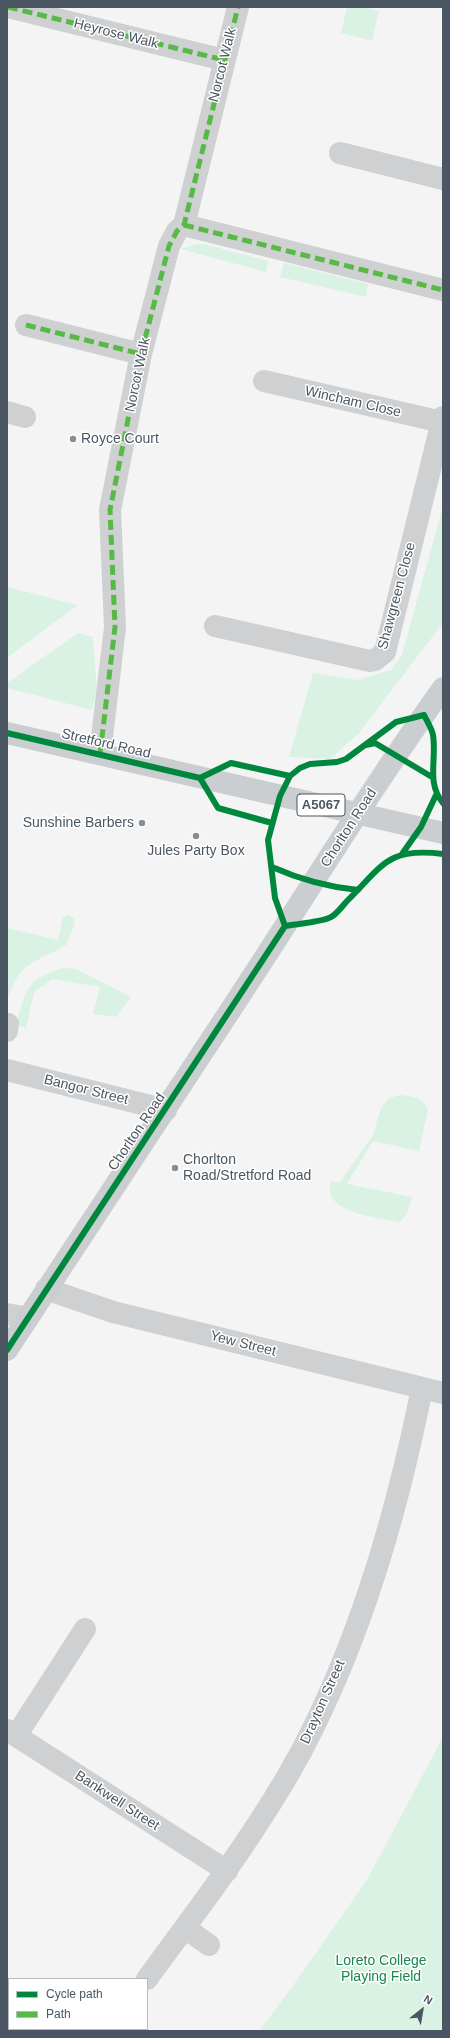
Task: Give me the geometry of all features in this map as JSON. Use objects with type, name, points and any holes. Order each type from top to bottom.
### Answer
[{"type":"main road","name":"Chorlton Road","points":[[7,1350],[17,1316],[46,1289],[166,1110],[358,813],[443,688]]},
{"type":"main road","name":"Stretford Road","points":[[7,733],[443,833]]},
{"type":"street","name":"Heyrose Walk","points":[[8,7],[224,60]]},
{"type":"street","name":"Norcot Walk","points":[[100,754],[115,627],[110,510],[142,354],[170,246],[177,231],[184,225],[238,7]]},
{"type":"street","points":[[340,153],[443,179]]},
{"type":"street","points":[[184,225],[443,290]]},
{"type":"street","points":[[26,325],[142,354]]},
{"type":"street","name":"Wincham Close","points":[[264,381],[442,420]]},
{"type":"street","name":"Shawgreen Close","points":[[215,626],[370,661],[382,656],[385,652],[442,420]]},
{"type":"street","name":"Bangor Street","points":[[7,1070],[166,1110]]},
{"type":"street","name":"Yew Street","points":[[46,1289],[113,1312],[443,1393]]},
{"type":"street","name":"Drayton Street","points":[[148,1978],[227,1871],[265,1813],[300,1753],[350,1641],[384,1548],[393,1516],[422,1388]]},
{"type":"street","points":[[11,1733],[85,1629]]},
{"type":"street","name":"Bankwell Street","points":[[11,1733],[227,1871]]},
{"type":"street","points":[[185,1928],[209,1945]]},
{"type":"green space","points":[[347,7],[361,7],[379,11],[372,41],[341,33]]},
{"type":"green space","points":[[197,244],[204,244],[268,261],[266,272],[181,249]]},
{"type":"green space","points":[[284,263],[368,284],[366,297],[280,277]]},
{"type":"green space","points":[[443,506],[443,623],[359,733],[330,759],[289,757],[313,673],[357,680],[391,670],[402,655]]},
{"type":"green space","points":[[7,587],[78,605],[7,658]]},
{"type":"green space","points":[[78,633],[93,637],[97,691],[92,710],[7,688],[7,683]]},
{"type":"green space","points":[[68,915],[74,919],[75,924],[66,945],[36,960],[23,970],[12,988],[7,1002],[7,928],[58,940],[63,917]]},
{"type":"green space","points":[[62,968],[76,969],[131,997],[116,1017],[93,1014],[100,987],[52,979],[34,992],[26,1028],[16,1025],[22,1003],[29,988],[41,977]]},
{"type":"green space","points":[[401,1095],[420,1100],[428,1109],[419,1151],[373,1141],[347,1184],[412,1197],[408,1212],[400,1222],[366,1216],[354,1212],[334,1201],[330,1192],[331,1181],[340,1182],[373,1135],[381,1108],[389,1098]]},
{"type":"green space","name":"Loreto College Playing Field","points":[[443,1737],[443,2031],[259,2031],[292,1987],[367,1880]]},
{"type":"marked path","points":[[8,7],[224,60]]},
{"type":"marked path","points":[[100,754],[115,627],[110,510],[141,354],[169,246],[177,231],[184,225],[238,7]]},
{"type":"marked path","points":[[184,225],[443,290]]},
{"type":"marked path","points":[[26,325],[141,354]]},
{"type":"cycle path","points":[[424,715],[433,735],[433,779],[438,795],[443,803]]},
{"type":"cycle path","points":[[285,926],[275,898],[268,840],[280,796],[290,776],[300,768],[310,764],[337,762],[346,759],[396,722],[424,715]]},
{"type":"cycle path","points":[[7,733],[200,778]]},
{"type":"cycle path","points":[[366,745],[375,743],[432,777]]},
{"type":"cycle path","points":[[200,778],[231,763],[290,776]]},
{"type":"cycle path","points":[[200,778],[218,808],[272,823]]},
{"type":"cycle path","points":[[402,854],[421,827],[436,795]]},
{"type":"cycle path","points":[[285,926],[309,923],[333,916],[379,868],[398,856],[410,853],[443,854]]},
{"type":"cycle path","points":[[272,867],[314,882],[358,890]]},
{"type":"cycle path","points":[[7,1350],[285,926]]},
{"type":"place","name":"Royce Court","points":[[73,439]]},
{"type":"place","name":"Sunshine Barbers","points":[[142,823]]},
{"type":"place","name":"Jules Party Box","points":[[196,836]]},
{"type":"place","name":"Chorlton Road/Stretford Road","points":[[175,1168]]}]
